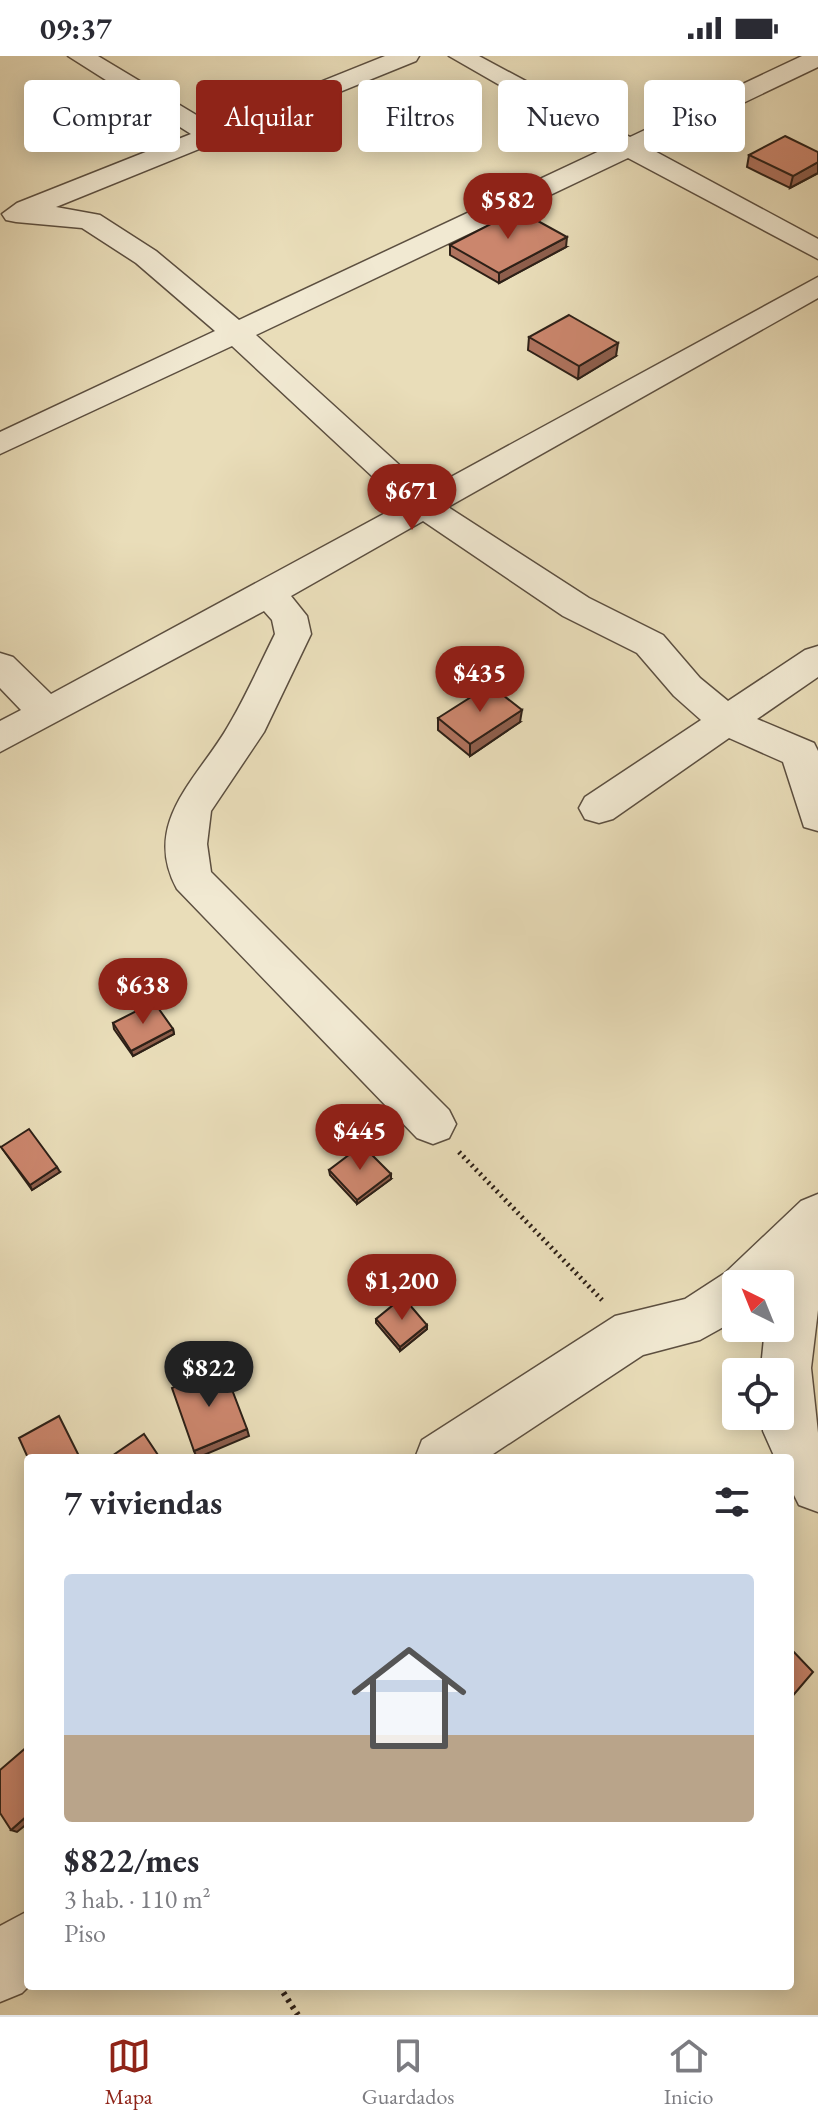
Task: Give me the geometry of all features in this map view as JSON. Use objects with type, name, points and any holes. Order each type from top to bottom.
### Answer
[{"type":"street","points":[[80,56],[196,125]]},
{"type":"street","points":[[342,82],[407,56]]},
{"type":"street","points":[[461,56],[818,250]]},
{"type":"street","points":[[0,444],[818,58]]},
{"type":"street","points":[[8,217],[196,141]]},
{"type":"street","points":[[90,221],[90,202],[112,175]]},
{"type":"street","points":[[8,217],[55,215],[90,221],[177,281],[424,506],[576,607],[650,644],[687,687],[728,722],[800,753]]},
{"type":"street","points":[[0,738],[268,593],[818,286]]},
{"type":"street","points":[[268,593],[289,616],[293,634],[245,732],[191,809],[187,844],[191,878],[433,1124]]},
{"type":"street","points":[[599,808],[815,661]]},
{"type":"street","points":[[815,661],[798,708],[800,753],[818,816]]},
{"type":"street","points":[[0,666],[47,713]]},
{"type":"street","points":[[760,1270],[818,1216]]},
{"type":"street","points":[[818,1250],[791,1316],[786,1368],[789,1431],[818,1486]]},
{"type":"street","points":[[447,1454],[633,1333],[675,1326],[700,1317],[722,1302]]},
{"type":"street","points":[[0,1971],[24,1946]]},
{"type":"path","points":[[433,1124],[633,1333]]},
{"type":"path","points":[[282,1990],[298,2015]]},
{"type":"building","points":[[785,136],[818,152],[818,162],[793,176],[749,155]]},
{"type":"building","points":[[518,210],[567,237],[499,273],[450,245]]},
{"type":"building","points":[[569,315],[618,343],[579,366],[529,337]]},
{"type":"building","points":[[490,685],[522,710],[470,744],[438,718]]},
{"type":"building","points":[[154,1002],[173,1029],[131,1051],[113,1023]]},
{"type":"building","points":[[29,1129],[57,1167],[30,1185],[1,1147]]},
{"type":"building","points":[[362,1145],[391,1174],[357,1200],[329,1170]]},
{"type":"building","points":[[403,1297],[427,1325],[400,1347],[376,1319]]},
{"type":"building","points":[[223,1366],[247,1429],[194,1451],[172,1388]]},
{"type":"building","points":[[59,1416],[78,1454],[26,1454],[19,1438]]},
{"type":"building","points":[[144,1434],[157,1454],[115,1454]]},
{"type":"building","points":[[794,1652],[813,1672],[794,1694]]},
{"type":"building","points":[[24,1749],[24,1819],[11,1830],[0,1813],[0,1770]]}]
